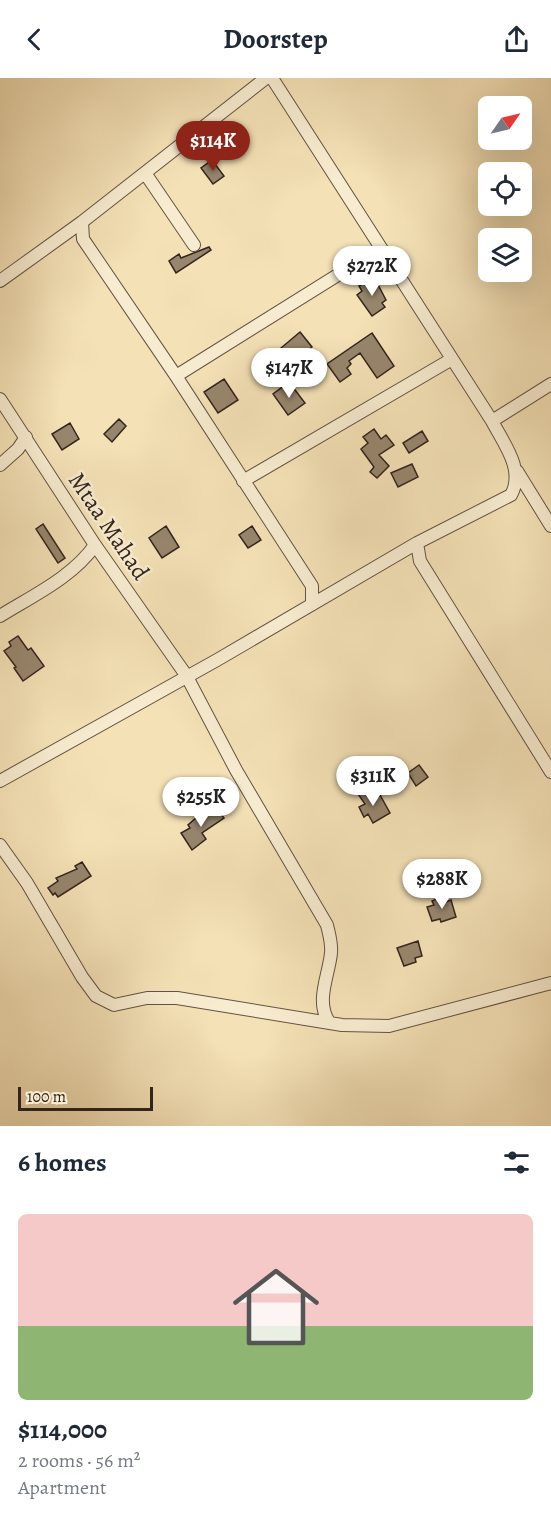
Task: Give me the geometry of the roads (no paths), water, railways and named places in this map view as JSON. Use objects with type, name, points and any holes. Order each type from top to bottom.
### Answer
[{"type":"street","points":[[0,281],[82,222],[266,78]]},
{"type":"street","points":[[272,78],[492,421],[516,470],[551,526]]},
{"type":"street","points":[[145,173],[194,245]]},
{"type":"street","points":[[82,222],[83,238],[176,376],[312,586],[312,604]]},
{"type":"street","points":[[61,236],[83,238]]},
{"type":"street","points":[[176,376],[381,248]]},
{"type":"street","points":[[243,481],[452,359]]},
{"type":"street","points":[[492,421],[551,384]]},
{"type":"street","name":"Mtaa Mahad","points":[[0,399],[95,545],[186,675],[236,770],[327,925],[332,944],[322,1003],[324,1014],[329,1022]]},
{"type":"street","points":[[0,465],[18,449],[26,437]]},
{"type":"street","points":[[511,495],[517,481],[516,470]]},
{"type":"street","points":[[0,781],[417,543],[511,495],[534,500]]},
{"type":"street","points":[[417,543],[420,561],[551,772]]},
{"type":"street","points":[[0,616],[63,576],[86,558],[95,545]]},
{"type":"street","points":[[312,586],[331,593]]},
{"type":"street","points":[[0,845],[27,883],[82,977],[96,996],[114,1005],[147,998],[177,998],[342,1025],[389,1026],[551,983]]}]
